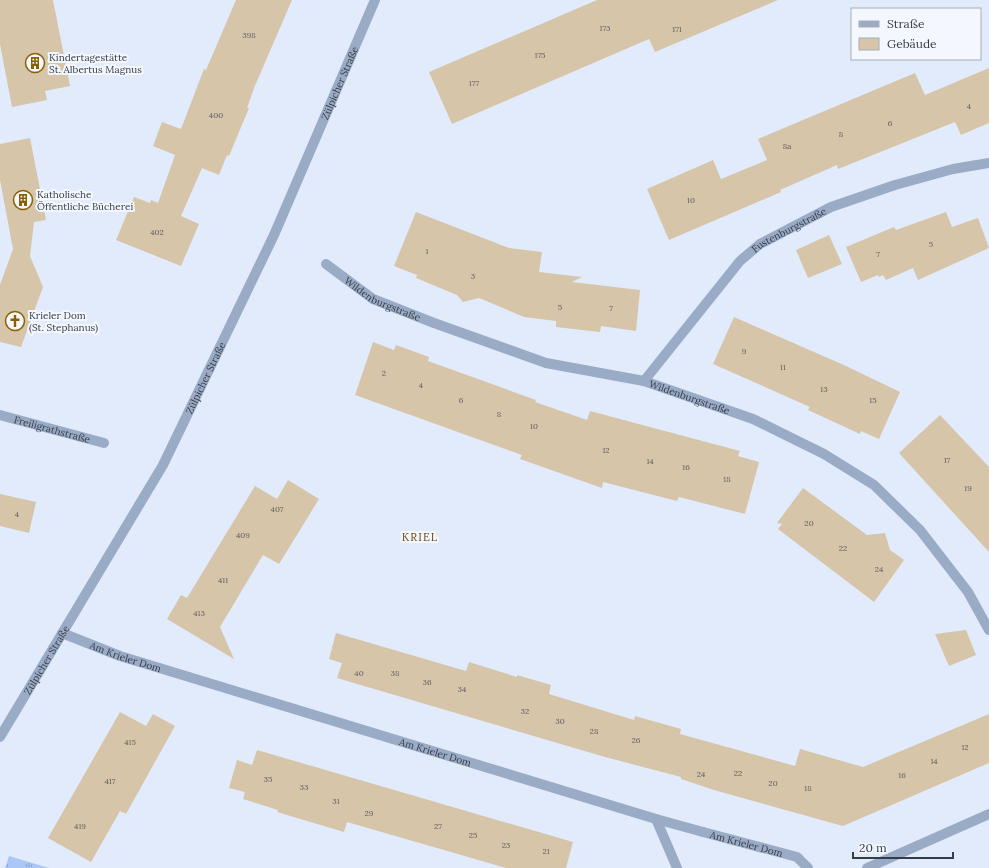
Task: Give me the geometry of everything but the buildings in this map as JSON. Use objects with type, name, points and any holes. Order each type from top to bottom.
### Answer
[{"type":"street","name":"Zülpicher Straße","points":[[0,737],[163,465],[274,235],[375,0]]},
{"type":"street","name":"Fustenburgstraße","points":[[644,381],[740,261],[760,244],[831,207],[895,184],[954,169],[989,163]]},
{"type":"street","name":"Wildenburgstraße","points":[[326,264],[373,299],[434,323],[546,363],[644,381],[753,420],[824,454],[874,485],[920,530],[968,592],[989,630]]},
{"type":"street","name":"Freiligrathstraße","points":[[0,415],[104,443]]},
{"type":"street","name":"Am Krieler Dom","points":[[62,633],[120,656],[656,819],[797,857],[808,868]]},
{"type":"street","points":[[867,868],[989,814]]},
{"type":"street","points":[[656,819],[677,868]]},
{"type":"green space","points":[[9,856],[49,868],[5,868]]},
{"type":"place","name":"Kindertagestätte St. Albertus Magnus","points":[[35,63]]},
{"type":"place","name":"Katholische Öffentliche Bücherei","points":[[23,200]]},
{"type":"place","name":"Krieler Dom (St. Stephanus)","points":[[15,321]]},
{"type":"district","name":"KRIEL","points":[[420,537]]}]
